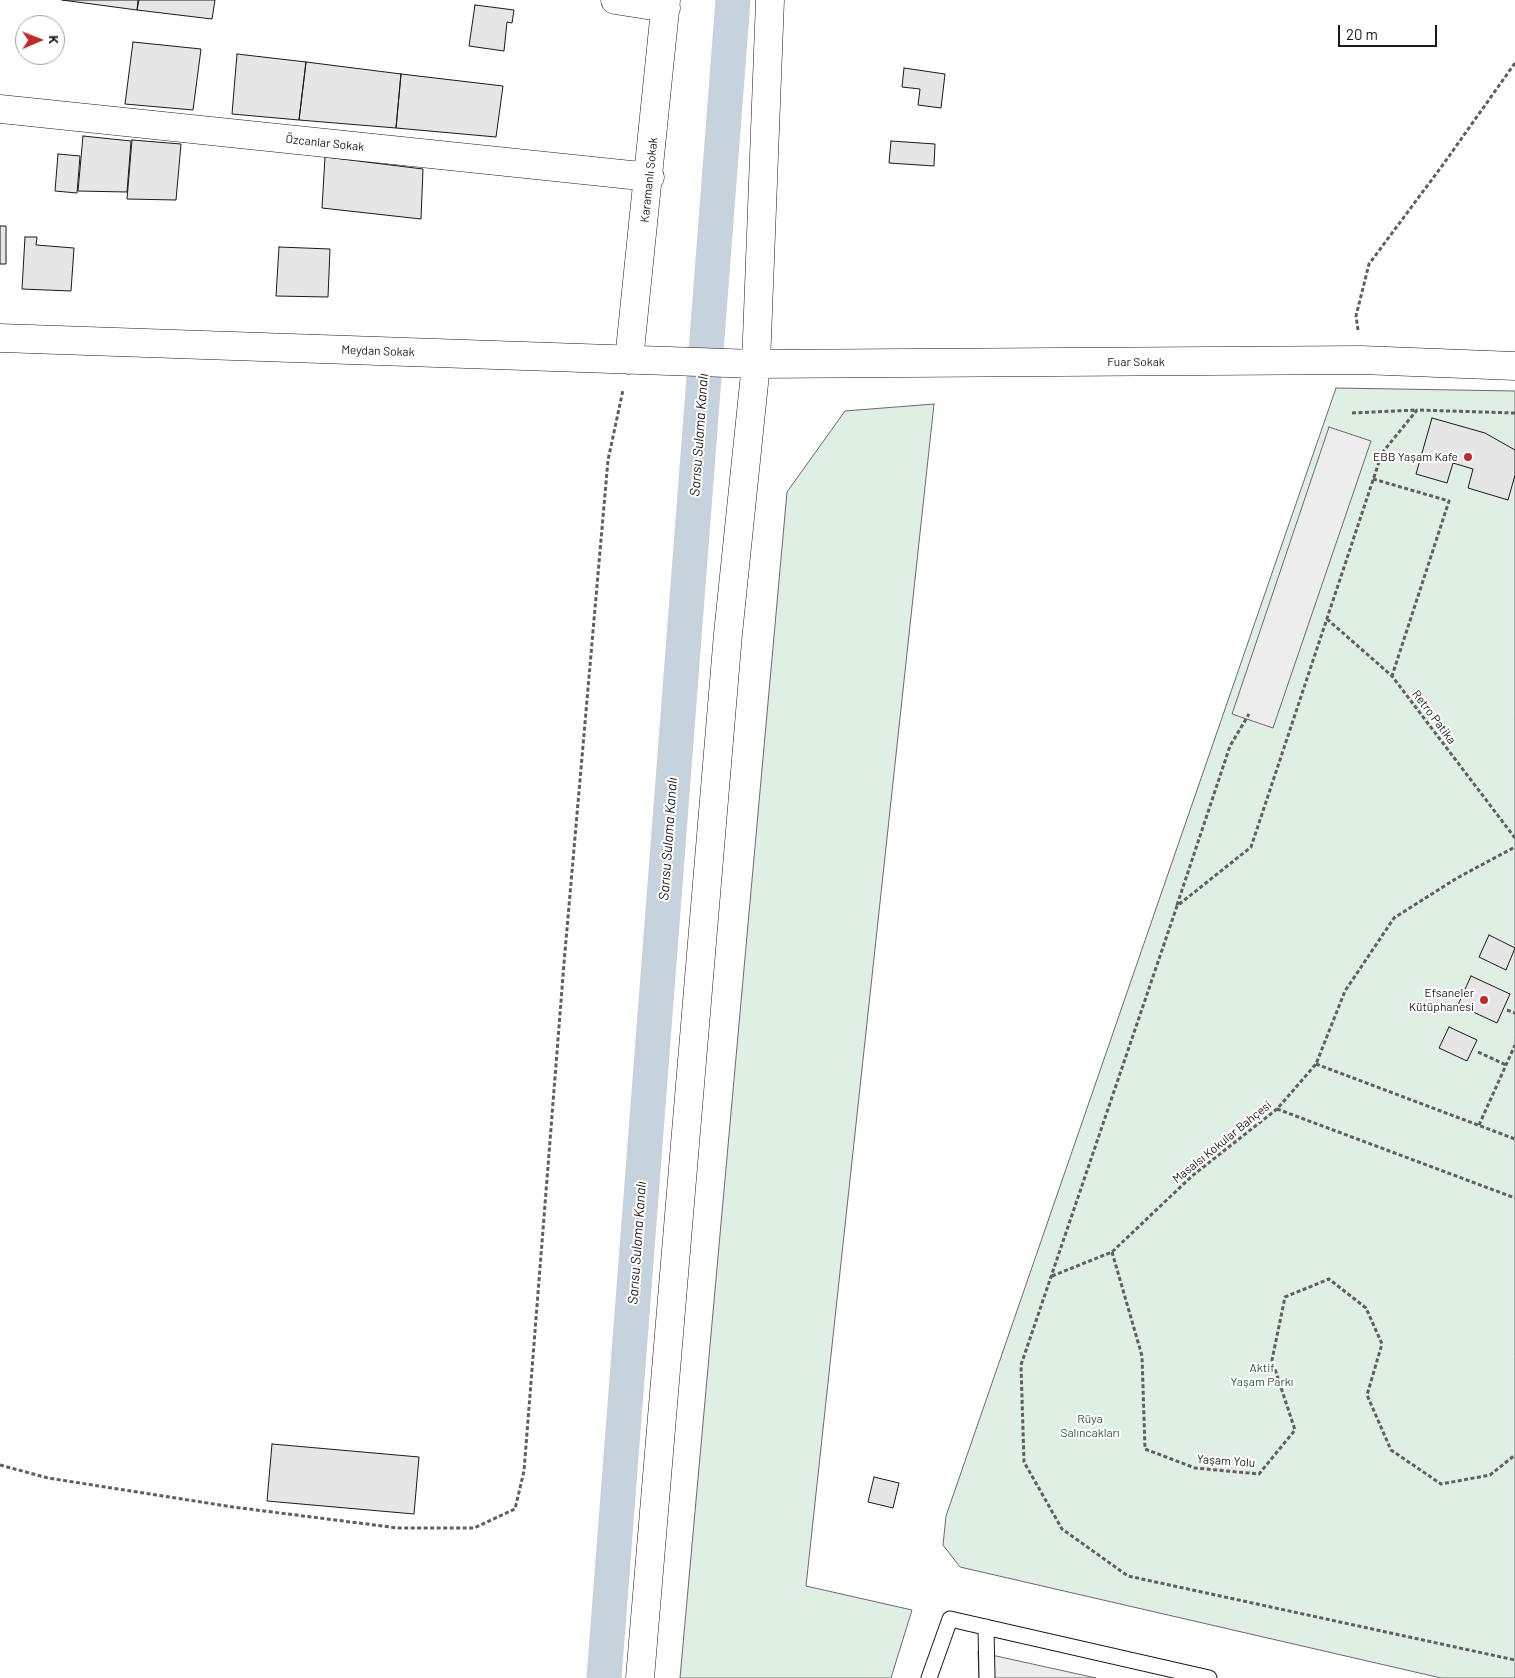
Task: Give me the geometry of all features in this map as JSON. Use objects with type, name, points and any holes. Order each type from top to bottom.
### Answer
[{"type":"street","points":[[615,0],[666,4]]},
{"type":"street","points":[[640,1678],[728,634],[770,0]]},
{"type":"street","name":"Karamanlı Sokak","points":[[639,360],[650,177],[666,4]]},
{"type":"street","name":"Özcanlar Sokak","points":[[0,109],[650,177]]},
{"type":"street","name":"Meydan Sokak","points":[[0,338],[746,364]]},
{"type":"street","name":"Fuar Sokak","points":[[746,364],[1361,360],[1515,366]]},
{"type":"lane","points":[[929,1678],[950,1619],[1209,1678]]},
{"type":"lane","points":[[986,1627],[987,1678]]},
{"type":"path","points":[[1361,360],[1356,316],[1369,264],[1515,63]]},
{"type":"path","points":[[0,1465],[48,1478],[223,1506],[398,1528],[474,1528],[515,1509],[524,1472],[563,973],[608,460],[639,360]]},
{"type":"path","points":[[1177,906],[1251,847],[1382,453],[1417,410]]},
{"type":"path","points":[[1352,413],[1417,410],[1515,413]]},
{"type":"path","points":[[1373,479],[1449,501],[1392,676]]},
{"type":"path","name":"Retro Patika","points":[[1327,620],[1392,676],[1515,838]]},
{"type":"path","points":[[1248,714],[1230,746],[1021,1365],[1024,1462],[1062,1529],[1128,1576],[1515,1660]]},
{"type":"path","name":"Masalsı Kokular Bahçesi","points":[[1052,1276],[1112,1252],[1192,1176],[1277,1109],[1316,1064],[1345,991],[1394,918],[1457,878],[1515,847]]},
{"type":"path","points":[[1507,1010],[1515,1014]]},
{"type":"path","points":[[1479,1125],[1515,1045]]},
{"type":"path","points":[[1478,1052],[1506,1065]]},
{"type":"path","points":[[1316,1064],[1515,1138]]},
{"type":"path","points":[[1277,1109],[1515,1198]]},
{"type":"path","name":"Yaşam Yolu","points":[[1112,1252],[1142,1356],[1145,1449],[1195,1468],[1259,1474],[1295,1430],[1272,1360],[1285,1297],[1329,1279],[1366,1308],[1382,1344],[1367,1395],[1391,1450],[1441,1484],[1490,1476],[1515,1455]]},
{"type":"green space","name":"Aktif Yaşam Parkı","points":[[1336,388],[1515,391],[1515,1678],[1441,1678],[960,1567],[943,1545],[946,1516]]},
{"type":"green space","points":[[934,404],[806,1586],[912,1610],[891,1678],[680,1678],[787,492],[845,411]]},
{"type":"shaded area","points":[[1329,427],[1371,441],[1273,728],[1232,714]]},
{"type":"shaded area","points":[[978,1652],[1096,1678],[979,1678]]},
{"type":"building","points":[[62,0],[138,0],[137,10]]},
{"type":"building","points":[[139,0],[215,0],[212,19],[137,10]]},
{"type":"building","points":[[475,5],[514,10],[512,23],[507,22],[504,51],[469,46]]},
{"type":"building","points":[[133,42],[201,49],[193,110],[125,104]]},
{"type":"building","points":[[237,54],[306,62],[299,120],[232,114]]},
{"type":"building","points":[[306,62],[401,74],[396,128],[299,120]]},
{"type":"building","points":[[904,68],[945,74],[941,108],[918,105],[920,89],[902,87]]},
{"type":"building","points":[[401,74],[503,86],[496,137],[396,128]]},
{"type":"building","points":[[83,136],[131,141],[127,192],[78,191]]},
{"type":"building","points":[[132,140],[181,144],[176,200],[127,199]]},
{"type":"building","points":[[891,141],[935,144],[934,166],[889,163]]},
{"type":"building","points":[[58,154],[80,156],[77,193],[55,191]]},
{"type":"building","points":[[325,157],[423,169],[421,219],[322,208]]},
{"type":"building","points":[[0,226],[6,226],[6,264],[0,264]]},
{"type":"building","points":[[25,237],[37,237],[36,245],[74,248],[71,291],[22,289]]},
{"type":"building","points":[[279,247],[330,249],[328,297],[276,296]]},
{"type":"building","name":"EBB Yaşam Kafe","points":[[1432,418],[1485,433],[1515,450],[1515,475],[1508,500],[1468,488],[1473,469],[1453,463],[1447,483],[1416,474]]},
{"type":"building","points":[[1489,935],[1515,948],[1506,970],[1479,957]]},
{"type":"building","name":"Efsaneler Kütüphanesi","points":[[1471,976],[1510,994],[1497,1023],[1458,1005]]},
{"type":"building","points":[[1449,1027],[1477,1040],[1467,1061],[1439,1048]]},
{"type":"building","points":[[272,1444],[419,1457],[414,1514],[267,1501]]},
{"type":"building","points":[[874,1477],[899,1483],[893,1508],[868,1502]]},
{"type":"waterway","name":"Sarısu Sulama Kanalı","points":[[604,1678],[733,0]]},
{"type":"place","name":"EBB Yaşam Kafe","points":[[1468,457]]},
{"type":"place","name":"Efsaneler Kütüphanesi","points":[[1484,1000]]},
{"type":"park label","name":"Rüya Salıncakları","points":[[1090,1426]]}]
